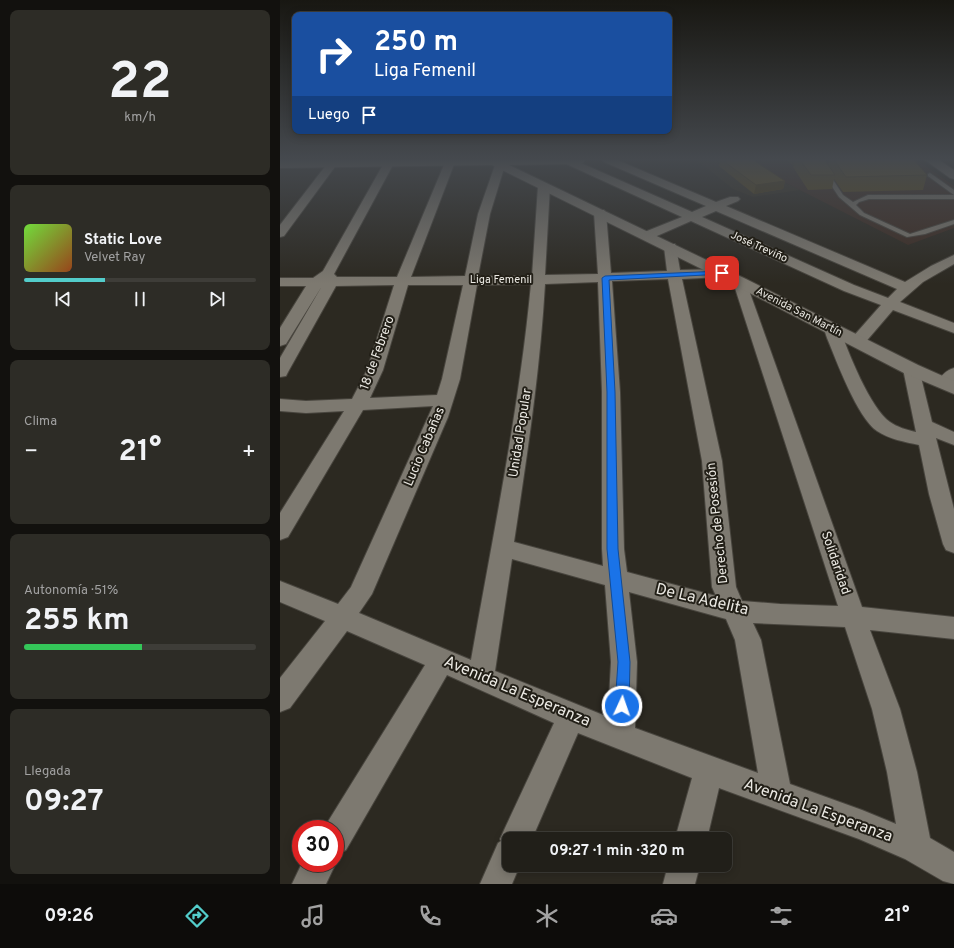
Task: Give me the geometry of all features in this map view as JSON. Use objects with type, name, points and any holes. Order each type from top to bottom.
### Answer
[{"type":"street","points":[[280,233],[304,201]]},
{"type":"street","points":[[280,372],[325,279],[369,201]]},
{"type":"street","name":"18 de Febrero","points":[[280,530],[358,404],[375,370],[402,281],[434,201]]},
{"type":"street","name":"Lucio Cabañas","points":[[280,699],[360,594],[445,400],[451,379],[487,201]]},
{"type":"street","name":"Unidad Popular","points":[[481,678],[526,403],[534,336],[543,201]]},
{"type":"street","name":"Avenida San Martín","points":[[576,201],[731,277],[911,369],[951,381]]},
{"type":"street","name":"José Treviño","points":[[660,201],[849,288],[890,305],[954,328]]},
{"type":"street","points":[[706,201],[907,288]]},
{"type":"street","points":[[646,236],[729,201]]},
{"type":"street","points":[[600,213],[611,392],[612,520],[615,579],[624,662],[621,736]]},
{"type":"street","name":"Derecho de Posesión","points":[[670,248],[674,275],[712,461],[724,587],[734,611],[742,623],[748,640],[777,795]]},
{"type":"street","points":[[857,342],[907,288],[920,278],[954,258]]},
{"type":"street","name":"Liga Femenil","points":[[280,282],[325,279],[402,281],[537,280],[674,275],[731,277]]},
{"type":"street","name":"Solidaridad","points":[[731,277],[886,709],[902,772],[916,848]]},
{"type":"street","points":[[280,341],[325,279]]},
{"type":"street","points":[[832,329],[842,356],[874,416],[882,425],[895,432],[925,433],[954,439]]},
{"type":"street","points":[[911,369],[925,433],[946,498],[954,544]]},
{"type":"street","points":[[280,405],[306,407],[445,400]]},
{"type":"street","name":"De La Adelita","points":[[503,548],[734,611],[854,617],[954,628]]},
{"type":"street","name":"Avenida La Esperanza","points":[[280,591],[571,717],[709,770],[862,825],[916,848],[954,870]]},
{"type":"street","points":[[344,824],[442,660]]},
{"type":"street","points":[[519,832],[571,717]]},
{"type":"street","points":[[693,832],[709,770]]},
{"type":"street","points":[[496,884],[502,870]]},
{"type":"street","points":[[308,884],[315,872]]},
{"type":"street","points":[[679,884],[682,872]]},
{"type":"lane","points":[[847,201],[853,204],[862,214],[909,236],[923,234],[954,222]]},
{"type":"lane","points":[[853,204],[857,201]]},
{"type":"shaded area","points":[[822,201],[954,201],[954,228],[908,245]]},
{"type":"route","points":[[622,706],[624,662],[613,549],[611,392],[605,278],[722,273]]}]
